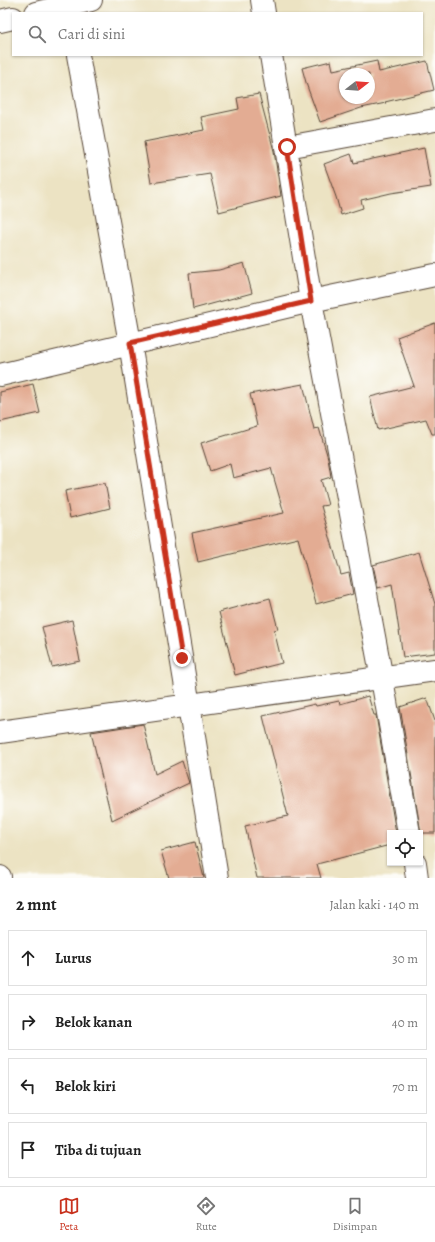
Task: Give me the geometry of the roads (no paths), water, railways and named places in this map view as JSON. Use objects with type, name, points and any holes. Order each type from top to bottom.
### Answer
[{"type":"street","points":[[44,12],[69,9],[91,0]]},
{"type":"street","points":[[262,0],[264,12]]},
{"type":"street","points":[[0,21],[12,18]]},
{"type":"street","points":[[78,56],[130,343],[217,878]]},
{"type":"street","points":[[271,56],[311,301],[382,679],[408,830]]},
{"type":"street","points":[[287,147],[435,120]]},
{"type":"street","points":[[0,375],[311,301],[435,276]]},
{"type":"street","points":[[0,732],[189,704],[382,679],[435,670]]},
{"type":"street","points":[[416,866],[418,878]]}]
